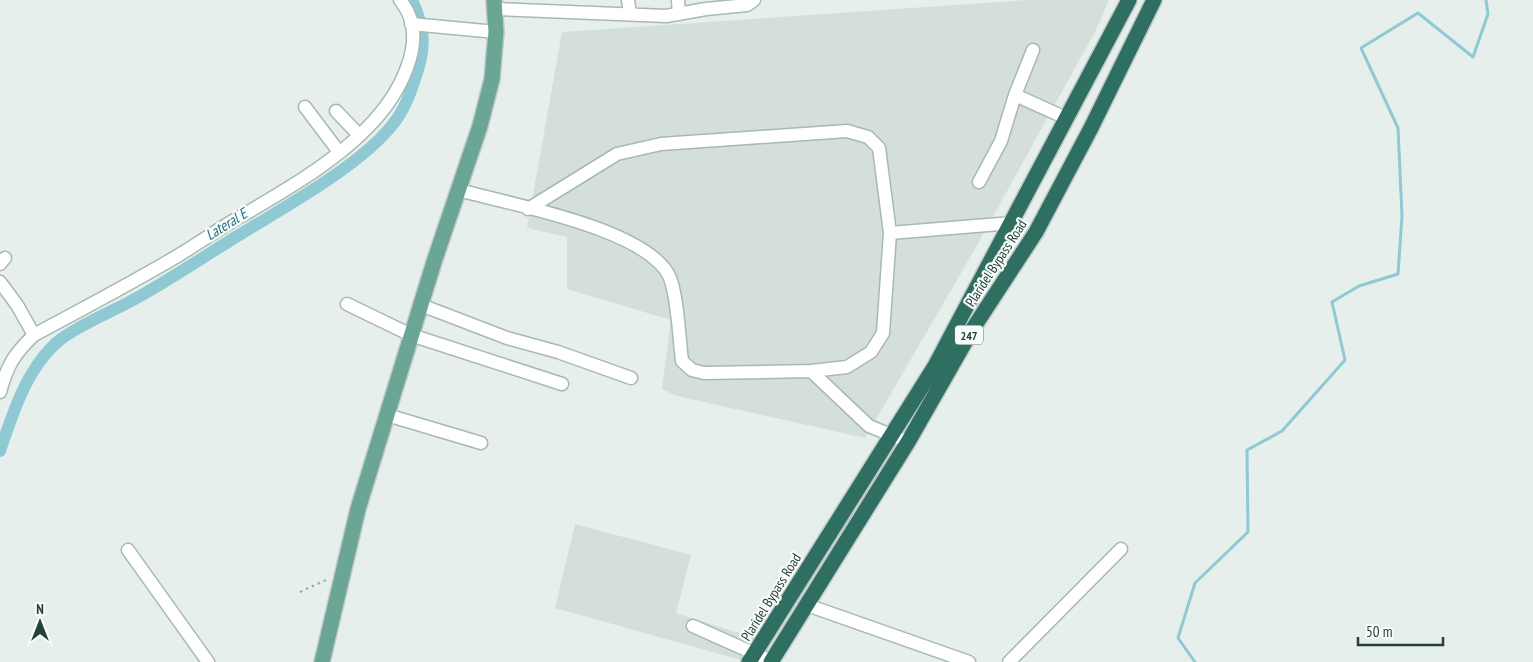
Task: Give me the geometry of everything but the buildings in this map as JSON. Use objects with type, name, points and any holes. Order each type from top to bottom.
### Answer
[{"type":"highway","name":"Plaridel Bypass Road","points":[[752,658],[935,366],[1012,224],[1129,0]]},
{"type":"highway","name":"Plaridel Bypass Road","points":[[771,662],[908,442],[972,330],[1036,232],[1092,128],[1154,0]]},
{"type":"highway","points":[[1066,118],[1092,128]]},
{"type":"main road","points":[[322,662],[358,509],[421,305],[480,126],[492,79],[496,32],[494,5]]},
{"type":"street","points":[[400,0],[419,24],[496,32]]},
{"type":"street","points":[[628,0],[630,14]]},
{"type":"street","points":[[678,0],[679,14]]},
{"type":"street","points":[[494,5],[518,5],[649,17],[679,14],[706,4],[728,3],[747,5],[754,0]]},
{"type":"street","points":[[0,392],[7,367],[20,348],[34,336],[178,255],[272,199],[339,152],[359,135],[382,112],[396,91],[410,63],[419,24]]},
{"type":"street","points":[[979,182],[1001,141],[1015,96],[1033,50]]},
{"type":"street","points":[[1015,96],[1066,118]]},
{"type":"street","points":[[306,107],[339,152]]},
{"type":"street","points":[[336,111],[359,135]]},
{"type":"street","points":[[459,190],[528,209],[604,229],[654,256],[669,277],[682,361],[692,370],[704,373],[811,371],[848,367],[871,352],[883,333],[890,233],[879,148],[868,137],[846,131],[661,144],[617,154],[528,209]]},
{"type":"street","points":[[890,233],[1012,224]]},
{"type":"street","points":[[0,282],[17,305],[34,336]]},
{"type":"street","points":[[347,304],[412,336],[562,384]]},
{"type":"street","points":[[421,305],[507,338],[558,352],[632,378]]},
{"type":"street","points":[[811,371],[869,426],[908,442]]},
{"type":"street","points":[[386,415],[481,443]]},
{"type":"street","points":[[1009,662],[1121,549]]},
{"type":"street","points":[[128,550],[208,662]]},
{"type":"street","points":[[807,605],[969,662]]},
{"type":"street","points":[[693,626],[752,658],[771,662]]},
{"type":"path","points":[[300,592],[343,572]]},
{"type":"shaded area","points":[[1028,0],[1109,0],[1096,30],[975,249],[865,438],[677,396],[662,389],[671,320],[567,289],[567,237],[527,228],[562,32]]},
{"type":"shaded area","points":[[575,524],[691,555],[676,613],[755,638],[741,660],[555,608]]},
{"type":"waterway","name":"Lateral E","points":[[0,451],[23,390],[39,362],[61,339],[77,328],[160,285],[306,194],[351,164],[388,131],[407,101],[419,66],[423,47],[420,20],[412,0]]},
{"type":"waterway","points":[[1195,662],[1178,638],[1195,583],[1248,532],[1247,450],[1282,431],[1345,360],[1332,302],[1359,286],[1398,274],[1402,216],[1398,128],[1361,48],[1418,13],[1473,57],[1488,14],[1486,0]]}]
